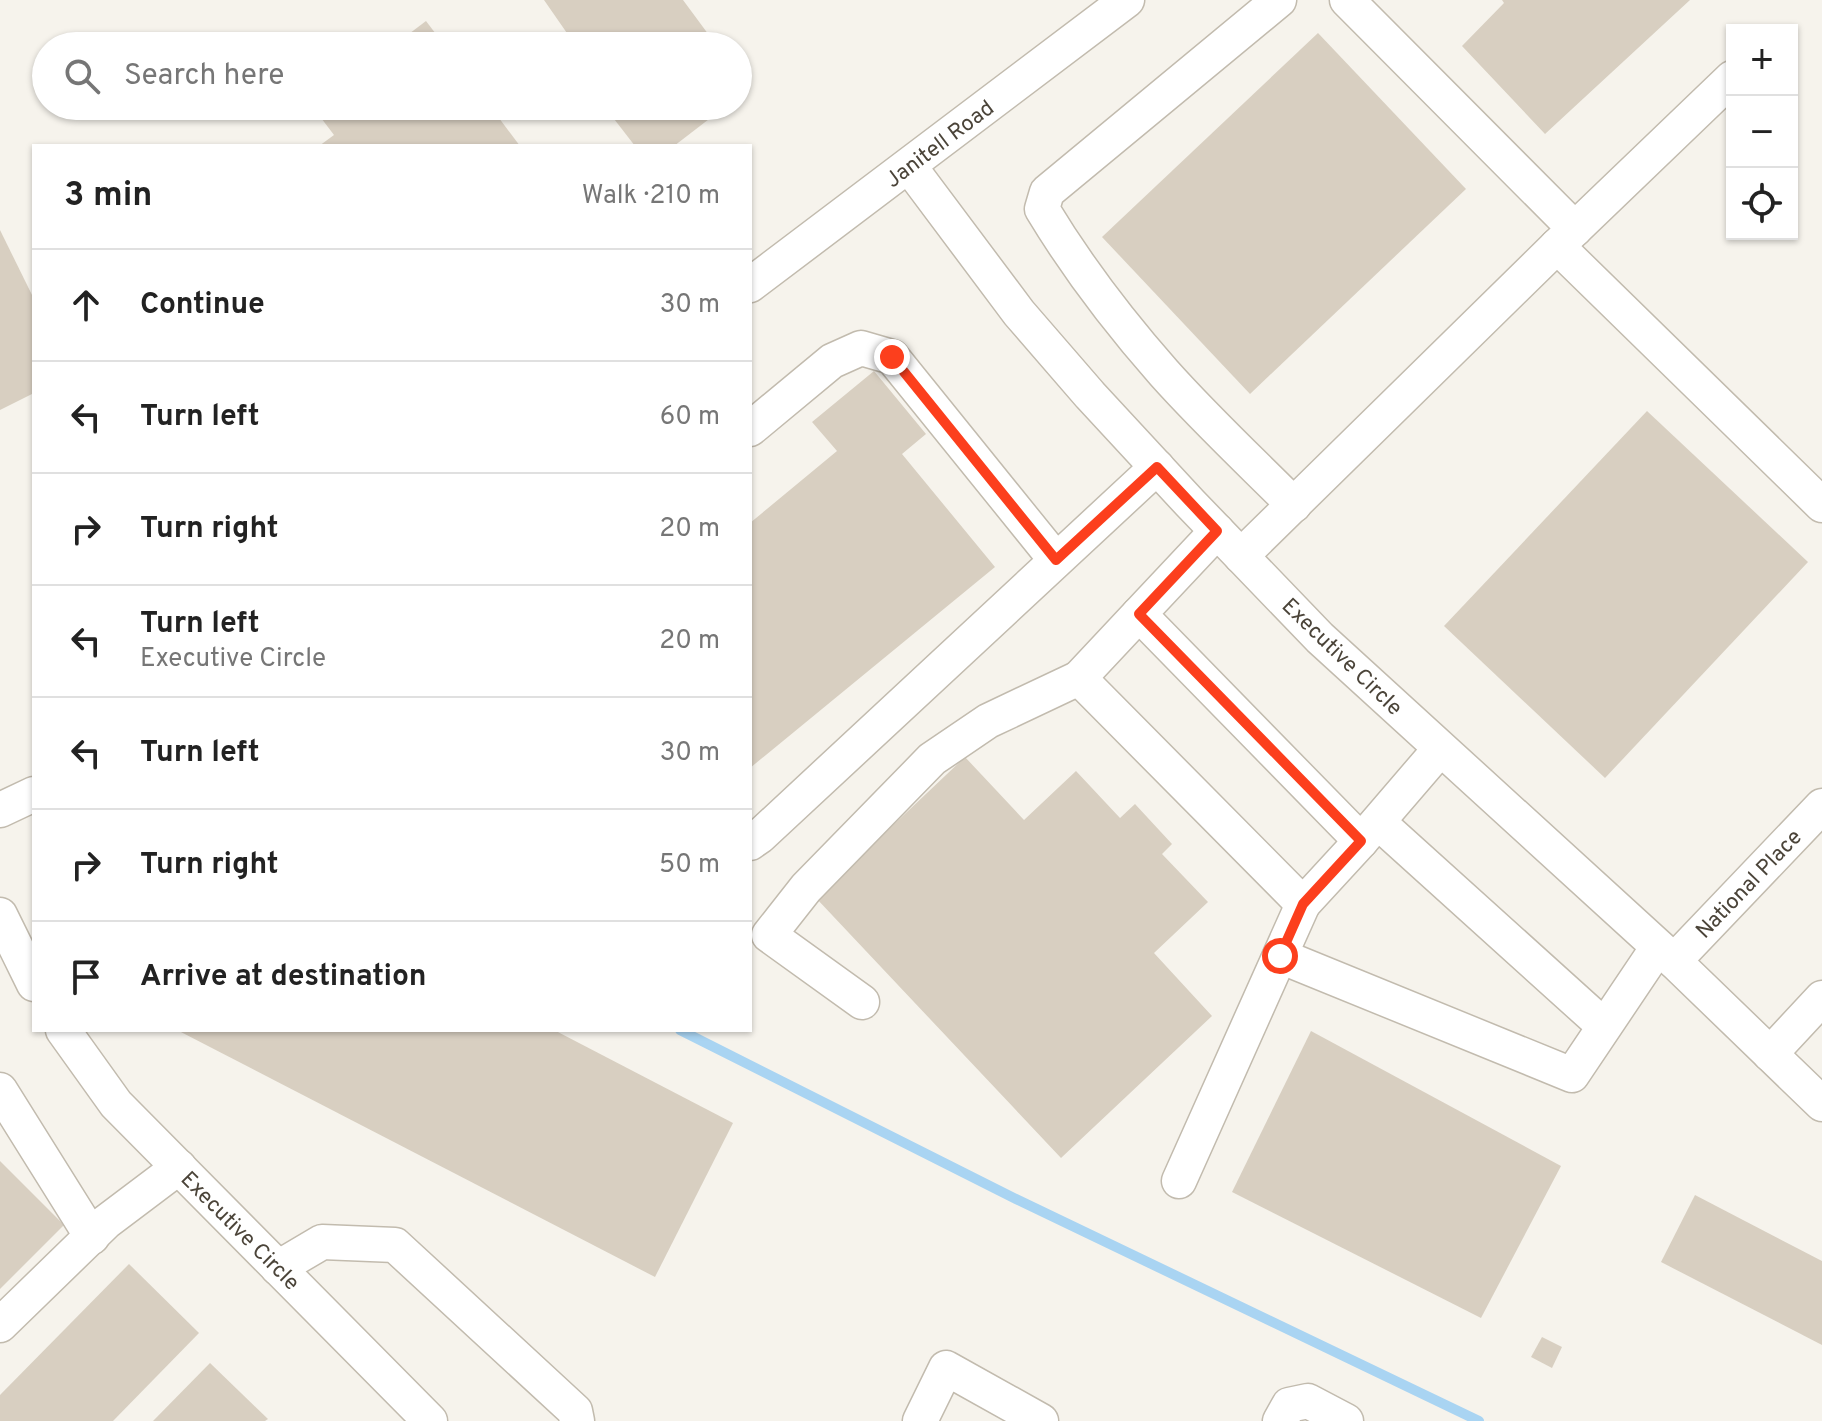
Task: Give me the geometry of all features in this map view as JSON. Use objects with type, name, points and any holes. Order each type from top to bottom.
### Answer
[{"type":"street","name":"Janitell Road","points":[[752,284],[1127,0]]},
{"type":"street","points":[[1279,0],[1047,192],[1042,209],[1115,314],[1165,374],[1294,505]]},
{"type":"street","points":[[1347,0],[1566,237],[1822,505]]},
{"type":"street","points":[[1241,556],[1726,84]]},
{"type":"street","name":"Executive Circle","points":[[909,166],[1019,313],[1090,395],[1320,638],[1666,954],[1822,1104]]},
{"type":"street","points":[[752,427],[832,361],[861,348],[892,357],[1056,560]]},
{"type":"street","points":[[752,842],[1157,467]]},
{"type":"street","points":[[862,1002],[769,935],[806,888],[932,759],[988,721],[1079,678],[1217,531]]},
{"type":"street","points":[[1139,614],[1370,831],[1604,1026]]},
{"type":"street","points":[[1079,678],[1303,904]]},
{"type":"street","points":[[1179,1181],[1303,904],[1440,749]]},
{"type":"street","points":[[0,810],[32,795]]},
{"type":"street","name":"National Place","points":[[1280,956],[1572,1075],[1604,1026],[1666,954],[1822,806]]},
{"type":"street","points":[[0,915],[32,980]]},
{"type":"street","points":[[1770,1054],[1822,998]]},
{"type":"street","name":"Executive Circle","points":[[64,1032],[116,1104],[430,1421]]},
{"type":"street","points":[[0,1090],[92,1237]]},
{"type":"street","points":[[0,1325],[106,1222],[179,1167]]},
{"type":"street","points":[[278,1268],[322,1242],[395,1245],[575,1411],[577,1421]]},
{"type":"street","points":[[920,1421],[946,1368],[1041,1421]]},
{"type":"street","points":[[1280,1421],[1289,1405],[1308,1401],[1346,1421]]},
{"type":"building","points":[[544,0],[683,0],[707,32],[566,32]]},
{"type":"building","points":[[1502,0],[1690,0],[1545,134],[1462,46],[1504,3]]},
{"type":"building","points":[[426,21],[434,32],[411,32]]},
{"type":"building","points":[[1318,33],[1466,189],[1250,394],[1102,237]]},
{"type":"building","points":[[323,120],[500,120],[518,144],[322,144],[334,135]]},
{"type":"building","points":[[615,120],[708,120],[677,144],[633,144]]},
{"type":"building","points":[[0,230],[32,295],[32,394],[0,410]]},
{"type":"building","points":[[874,371],[926,434],[902,454],[995,567],[752,766],[752,521],[837,451],[812,422]]},
{"type":"building","points":[[1647,411],[1808,562],[1605,778],[1444,626]]},
{"type":"building","points":[[965,757],[1024,820],[1076,771],[1120,818],[1135,804],[1172,844],[1162,854],[1208,902],[1154,953],[1212,1016],[1061,1158],[816,898]]},
{"type":"building","points":[[1311,1031],[1561,1166],[1481,1318],[1232,1192]]},
{"type":"building","points":[[181,1032],[558,1032],[733,1123],[655,1277]]},
{"type":"building","points":[[0,1161],[64,1225],[0,1289]]},
{"type":"building","points":[[1695,1195],[1822,1261],[1822,1345],[1661,1262]]},
{"type":"building","points":[[129,1264],[199,1333],[113,1421],[0,1421],[0,1395]]},
{"type":"building","points":[[1542,1337],[1562,1347],[1552,1368],[1531,1357]]},
{"type":"building","points":[[210,1363],[268,1419],[153,1421]]},
{"type":"waterway","points":[[684,1032],[1016,1199],[1479,1421]]},
{"type":"route","points":[[892,357],[1056,560],[1157,467],[1217,531],[1139,614],[1361,841],[1303,904],[1280,956]]}]
